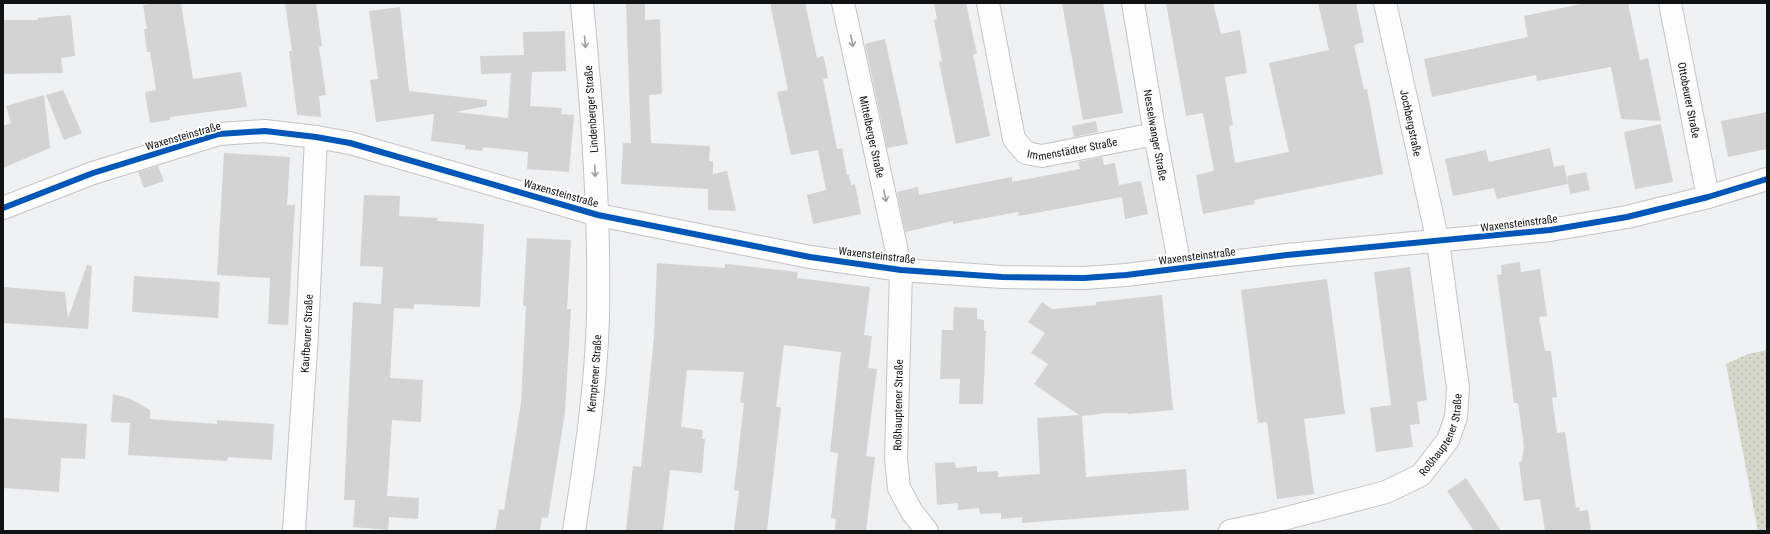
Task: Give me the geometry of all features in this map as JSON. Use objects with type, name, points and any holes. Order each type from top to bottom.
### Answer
[{"type":"street","name":"Lindenberger Straße","points":[[582,3],[591,103],[598,215]]},
{"type":"street","name":"Mittelberger Straße","points":[[844,3],[901,270]]},
{"type":"street","name":"Immenstädter Straße","points":[[988,3],[1014,139],[1026,153],[1042,156],[1155,134]]},
{"type":"street","name":"Nesselwanger Straße","points":[[1133,3],[1155,134],[1180,267]]},
{"type":"street","name":"Jochbergstraße","points":[[1385,3],[1438,242]]},
{"type":"street","name":"Ottobeurer Straße","points":[[1670,3],[1708,197]]},
{"type":"street","name":"Waxensteinstraße","points":[[3,208],[94,173],[219,134],[265,131],[350,143],[598,215],[810,257],[901,270],[1002,277],[1084,278],[1287,255],[1438,242],[1550,230],[1627,217],[1708,197],[1767,179]]},
{"type":"street","name":"Kaufbeurer Straße","points":[[294,531],[316,137]]},
{"type":"street","name":"Kemptener Straße","points":[[574,531],[591,422],[598,318],[598,215]]},
{"type":"street","name":"Roßhauptener Straße","points":[[1230,531],[1268,523],[1386,492],[1421,475],[1448,440],[1456,417],[1458,388],[1438,242]]},
{"type":"street","name":"Roßhauptener Straße","points":[[901,270],[896,458],[899,488],[912,512],[927,531]]},
{"type":"shaded area","points":[[1767,350],[1767,531],[1758,531],[1726,364],[1748,354]]},
{"type":"building","points":[[157,3],[181,3],[193,79],[241,72],[247,107],[170,117],[170,120],[150,123],[145,92],[156,90],[150,52],[147,52],[144,29],[147,29],[143,5]]},
{"type":"building","points":[[285,3],[316,3],[322,46],[319,47],[326,95],[319,96],[321,117],[297,115],[289,51],[292,51]]},
{"type":"building","points":[[626,3],[645,3],[645,20],[660,19],[662,94],[649,95],[651,143],[710,146],[709,161],[713,161],[713,174],[727,171],[736,211],[708,210],[708,189],[621,184],[623,143],[631,143]]},
{"type":"building","points":[[770,3],[805,3],[817,58],[823,56],[826,67],[828,78],[823,79],[837,149],[842,148],[847,175],[849,175],[851,185],[855,184],[861,214],[813,224],[807,195],[826,190],[818,150],[791,155],[777,92],[788,90]]},
{"type":"building","points":[[934,3],[966,3],[977,54],[973,54],[990,136],[956,144],[939,62],[942,61],[934,20],[937,19]]},
{"type":"building","points":[[1062,3],[1103,3],[1123,113],[1083,120]]},
{"type":"building","points":[[1166,3],[1213,3],[1221,34],[1240,30],[1247,73],[1225,77],[1233,125],[1229,126],[1235,163],[1289,152],[1269,63],[1329,50],[1318,3],[1356,3],[1364,42],[1354,45],[1364,90],[1367,89],[1383,174],[1254,200],[1255,204],[1203,214],[1196,175],[1214,171],[1203,113],[1186,116]]},
{"type":"building","points":[[1586,3],[1628,3],[1640,60],[1648,58],[1661,121],[1621,119],[1611,67],[1537,81],[1536,75],[1432,97],[1424,59],[1528,37],[1524,16]]},
{"type":"building","points":[[400,7],[409,91],[487,100],[487,106],[455,112],[508,118],[511,73],[481,74],[480,56],[524,55],[523,32],[565,31],[566,71],[532,72],[530,106],[562,108],[561,114],[574,115],[569,172],[527,169],[528,152],[483,147],[482,151],[465,149],[465,145],[431,141],[434,114],[376,122],[370,80],[378,79],[369,11]]},
{"type":"building","points":[[71,15],[75,56],[61,58],[63,73],[3,74],[3,20],[38,20],[38,18]]},
{"type":"building","points":[[885,39],[908,144],[887,148],[865,44]]},
{"type":"building","points":[[63,90],[82,133],[64,140],[46,95]]},
{"type":"building","points":[[44,95],[50,148],[3,168],[3,126],[11,123],[6,106]]},
{"type":"building","points":[[1767,112],[1767,149],[1728,157],[1721,121]]},
{"type":"building","points":[[1096,121],[1098,132],[1074,137],[1072,126]]},
{"type":"building","points":[[1661,124],[1673,182],[1635,189],[1624,132]]},
{"type":"building","points":[[1550,148],[1554,167],[1564,165],[1568,184],[1497,199],[1494,188],[1453,196],[1445,159],[1486,150],[1489,162]]},
{"type":"building","points":[[224,153],[290,157],[287,205],[295,205],[288,325],[268,324],[270,278],[217,275]]},
{"type":"building","points":[[1102,157],[1104,165],[1115,163],[1119,185],[1141,181],[1148,214],[1125,219],[1122,197],[1019,216],[1018,212],[953,224],[953,221],[905,232],[897,192],[918,187],[919,195],[1012,177],[1012,182],[1080,169],[1078,162]]},
{"type":"building","points":[[158,166],[164,181],[144,188],[138,172]]},
{"type":"building","points":[[1586,172],[1590,190],[1570,194],[1567,176]]},
{"type":"building","points":[[364,195],[400,196],[399,216],[438,218],[437,221],[484,224],[480,307],[414,304],[414,309],[394,308],[390,378],[423,380],[421,422],[392,420],[387,496],[419,498],[418,519],[389,517],[388,530],[353,527],[355,500],[344,500],[353,302],[381,304],[383,267],[360,266]]},
{"type":"building","points":[[527,238],[571,240],[567,309],[571,309],[565,412],[548,518],[542,517],[540,531],[495,531],[499,509],[504,510],[521,403],[526,306],[523,306]]},
{"type":"building","points":[[1520,262],[1521,272],[1540,269],[1547,316],[1539,317],[1545,351],[1551,351],[1557,397],[1552,398],[1557,433],[1565,432],[1576,508],[1579,507],[1580,511],[1588,510],[1591,531],[1545,531],[1540,499],[1524,501],[1519,462],[1522,461],[1524,446],[1518,403],[1514,403],[1497,275],[1502,274],[1501,265]]},
{"type":"building","points":[[657,263],[725,268],[725,264],[736,265],[798,272],[797,278],[870,287],[864,335],[872,336],[868,368],[877,369],[866,456],[875,457],[866,531],[835,531],[836,519],[831,518],[838,453],[830,452],[841,352],[784,345],[776,407],[781,407],[767,531],[734,531],[739,491],[734,490],[744,403],[740,402],[744,372],[687,370],[681,427],[703,430],[702,439],[705,439],[702,473],[670,470],[663,531],[626,531],[633,466],[641,467],[654,337]]},
{"type":"building","points":[[87,265],[92,266],[88,329],[3,323],[3,287],[65,292],[68,318]]},
{"type":"building","points":[[1410,267],[1427,400],[1417,402],[1420,424],[1410,425],[1413,447],[1376,452],[1370,408],[1391,405],[1374,272]]},
{"type":"building","points":[[134,276],[220,282],[218,318],[132,312]]},
{"type":"building","points":[[1327,279],[1345,414],[1304,419],[1314,494],[1277,499],[1267,422],[1258,423],[1241,290]]},
{"type":"building","points":[[1162,295],[1173,410],[1128,414],[1107,413],[1082,416],[1086,477],[1186,469],[1189,510],[1022,523],[1022,517],[1001,519],[1001,513],[980,514],[979,508],[958,510],[958,503],[937,505],[935,463],[955,462],[956,468],[977,466],[977,472],[998,471],[998,477],[1040,474],[1037,418],[1079,415],[1034,384],[1048,364],[1031,353],[1045,333],[1028,322],[1042,302],[1052,309],[1096,305],[1096,302]]},
{"type":"building","points":[[954,307],[977,308],[977,319],[984,320],[984,331],[986,331],[983,404],[959,404],[960,379],[940,379],[942,330],[953,330]]},
{"type":"building","points":[[113,394],[131,399],[150,410],[150,419],[217,424],[217,420],[274,424],[272,460],[228,457],[227,461],[128,455],[130,423],[111,422]]},
{"type":"building","points":[[3,418],[87,424],[85,459],[61,458],[59,492],[3,488]]},
{"type":"building","points":[[1466,478],[1501,531],[1474,531],[1447,491]]},
{"type":"cycle path","points":[[3,208],[93,173],[219,134],[265,131],[350,143],[598,215],[810,257],[901,270],[1002,277],[1084,278],[1126,275],[1287,255],[1550,230],[1627,217],[1708,197],[1767,179]]}]
